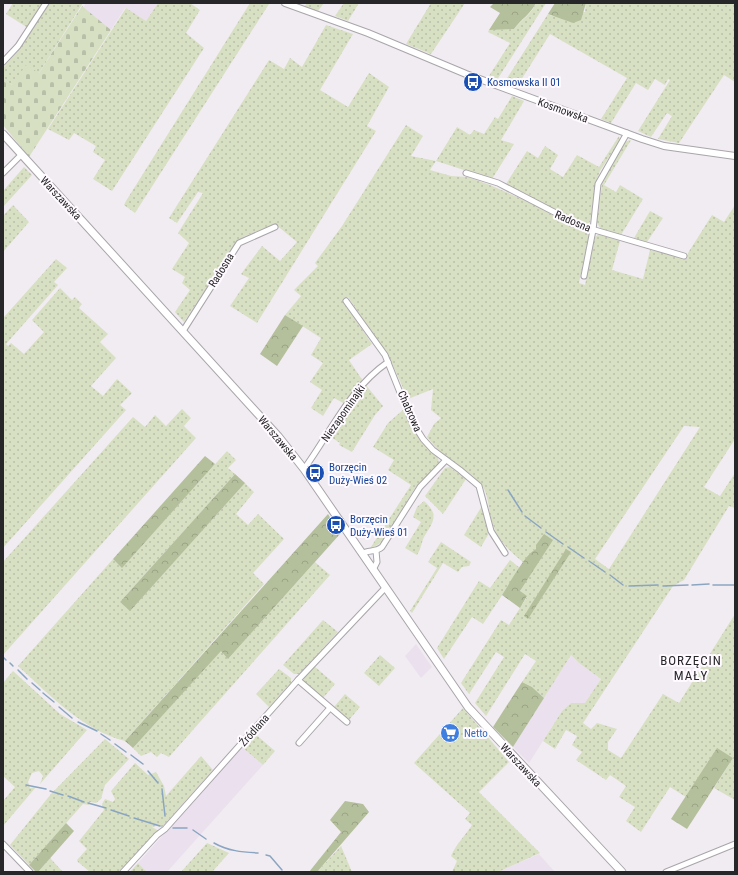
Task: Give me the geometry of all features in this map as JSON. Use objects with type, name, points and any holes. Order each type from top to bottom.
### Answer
[{"type":"main road","name":"Warszawska","points":[[3,134],[278,436],[304,469],[468,707],[622,872]]},
{"type":"street","points":[[3,62],[18,46],[46,3]]},
{"type":"street","name":"Kosmowska","points":[[285,3],[368,33],[466,74],[664,146],[735,156]]},
{"type":"street","points":[[584,276],[593,230],[598,184],[626,133]]},
{"type":"street","points":[[3,173],[22,154]]},
{"type":"street","name":"Radosna","points":[[466,173],[498,183],[564,219],[593,230],[684,256]]},
{"type":"street","name":"Radosna","points":[[183,331],[238,243],[275,227]]},
{"type":"street","name":"Chabrowa","points":[[346,301],[388,362],[416,429],[433,450],[479,486],[492,531],[505,553]]},
{"type":"street","name":"Niezapominajki","points":[[304,469],[355,392],[367,379],[388,362]]},
{"type":"street","points":[[362,554],[367,551],[376,551],[382,547],[420,487],[446,460]]},
{"type":"street","points":[[373,570],[377,562],[376,551]]},
{"type":"street","name":"Źródlana","points":[[123,872],[157,835],[165,829],[298,680],[385,588]]},
{"type":"street","points":[[298,680],[347,722]]},
{"type":"street","points":[[299,743],[330,708]]},
{"type":"street","points":[[3,844],[30,872]]},
{"type":"street","points":[[666,872],[735,844]]},
{"type":"shaded area","points":[[86,3],[158,3],[146,21],[125,8],[111,30],[83,8]]},
{"type":"shaded area","points":[[416,644],[432,667],[421,678],[405,656]]},
{"type":"shaded area","points":[[571,655],[579,663],[601,679],[585,704],[571,703],[562,711],[529,763],[513,747]]},
{"type":"shaded area","points":[[242,747],[263,765],[167,872],[147,872],[138,863]]},
{"type":"shaded area","points":[[539,854],[555,872],[498,872]]},
{"type":"green space","points":[[13,3],[43,3],[28,28],[6,14]]},
{"type":"green space","points":[[49,3],[83,3],[39,73],[12,85],[3,78],[3,68],[18,51]]},
{"type":"green space","points":[[158,3],[190,3],[200,10],[186,33],[204,48],[112,191],[93,179],[105,160],[93,152],[96,146],[74,133],[69,140],[48,129],[126,8],[146,21]]},
{"type":"green space","points":[[250,3],[269,4],[135,213],[124,205],[126,201]]},
{"type":"green space","points":[[307,3],[324,3],[318,11],[304,7]]},
{"type":"green space","points":[[344,3],[359,3],[348,21],[335,16]]},
{"type":"green space","points":[[431,3],[465,3],[431,54],[406,44]]},
{"type":"green space","points":[[494,3],[536,3],[531,11],[514,29],[489,30],[500,13],[490,7]]},
{"type":"green space","points":[[536,3],[546,3],[497,80],[489,76],[510,43],[488,32],[489,30],[514,29],[529,14]]},
{"type":"green space","points":[[555,3],[586,3],[581,20],[573,23],[548,14]]},
{"type":"green space","points":[[586,3],[735,3],[735,82],[724,75],[679,143],[658,139],[672,116],[667,113],[651,137],[638,131],[670,80],[668,79],[665,85],[655,79],[648,90],[636,83],[611,123],[601,119],[627,78],[550,34],[516,88],[504,83],[548,14],[552,16],[585,12]]},
{"type":"green space","points":[[82,6],[111,30],[29,157],[3,125],[3,78],[12,85],[26,65],[39,73]]},
{"type":"green space","points":[[326,25],[353,34],[320,90],[348,107],[369,73],[389,87],[367,126],[376,131],[257,323],[230,306],[249,278],[241,274],[262,246],[280,261],[297,242],[275,224],[245,236],[238,241],[184,322],[175,312],[190,290],[182,283],[185,277],[172,269],[189,243],[178,233],[203,193],[198,192],[177,223],[169,218],[269,60],[284,69],[290,58],[302,67]]},
{"type":"green space","points":[[512,96],[524,101],[501,140],[514,144],[492,179],[436,161],[457,127],[470,135],[474,130],[484,134],[495,117],[498,119]]},
{"type":"green space","points":[[406,125],[423,136],[411,156],[436,161],[430,170],[451,176],[468,177],[490,185],[531,203],[565,222],[586,231],[589,235],[579,283],[585,285],[595,237],[599,234],[620,241],[612,270],[643,279],[650,250],[687,259],[688,253],[712,215],[724,222],[735,205],[735,439],[704,487],[720,496],[735,473],[735,508],[729,506],[684,580],[673,586],[583,723],[591,729],[597,723],[617,729],[608,742],[608,750],[621,758],[663,694],[679,703],[735,614],[735,800],[714,788],[733,758],[717,749],[686,797],[670,787],[641,832],[626,821],[635,807],[619,797],[626,786],[610,775],[606,780],[576,760],[582,752],[572,745],[577,736],[566,730],[555,749],[543,741],[562,711],[571,703],[585,703],[601,679],[579,663],[571,655],[544,698],[532,687],[522,682],[536,661],[525,654],[486,716],[475,703],[504,657],[496,652],[469,694],[461,683],[501,620],[509,625],[527,597],[520,592],[536,549],[524,563],[509,550],[501,540],[492,522],[484,488],[468,472],[437,449],[427,437],[434,424],[441,418],[431,410],[433,389],[408,399],[390,359],[348,297],[344,303],[372,344],[349,360],[363,381],[345,404],[334,398],[323,416],[311,408],[322,390],[310,382],[323,363],[311,355],[321,338],[285,315],[301,296],[294,290],[318,266],[315,263],[342,226]],"holes":[[[684,426],[700,427],[609,569],[595,559]]]},
{"type":"green space","points":[[619,136],[620,140],[600,171],[596,182],[590,222],[587,224],[569,217],[506,184],[527,151],[538,158],[545,146],[558,155],[550,169],[563,177],[577,155],[599,167]]},
{"type":"green space","points":[[630,140],[604,185],[616,192],[620,185],[643,199],[621,235],[600,228],[597,222],[602,184],[605,175],[625,142]]},
{"type":"green space","points":[[24,167],[32,175],[3,207],[3,191]]},
{"type":"green space","points":[[13,205],[29,222],[3,252],[3,216]]},
{"type":"green space","points":[[650,211],[663,218],[647,242],[634,238]]},
{"type":"green space","points":[[56,259],[67,268],[54,282],[58,285],[6,344],[8,346],[11,343],[24,354],[44,332],[32,320],[60,288],[72,300],[75,297],[82,304],[79,308],[108,334],[100,342],[116,358],[91,386],[103,396],[117,379],[132,393],[120,405],[126,410],[3,548],[3,316],[4,317]]},
{"type":"green space","points":[[285,315],[303,326],[277,366],[260,354]]},
{"type":"green space","points":[[365,384],[383,406],[375,415],[352,452],[339,445],[340,443],[328,435]]},
{"type":"green space","points":[[182,409],[191,418],[184,426],[196,438],[3,655],[3,562],[133,417],[145,427],[155,415],[166,426]]},
{"type":"green space","points":[[404,409],[415,432],[438,458],[439,463],[415,488],[382,542],[369,550],[411,485],[388,470],[394,460],[373,447],[388,423]]},
{"type":"green space","points":[[227,451],[236,460],[228,468],[235,474],[120,602],[130,610],[245,483],[254,492],[236,514],[248,525],[258,514],[284,539],[253,573],[264,584],[125,741],[109,736],[95,729],[67,710],[18,666],[113,559],[122,567]]},
{"type":"green space","points":[[205,456],[215,464],[122,568],[113,559]]},
{"type":"green space","points":[[450,467],[466,479],[443,514],[425,496],[445,468]]},
{"type":"green space","points":[[235,474],[245,483],[130,611],[120,602]]},
{"type":"green space","points":[[424,501],[432,510],[433,519],[417,555],[405,548],[421,522],[413,517],[417,507]]},
{"type":"green space","points":[[482,506],[489,531],[481,547],[464,535]]},
{"type":"green space","points":[[328,514],[340,534],[228,659],[221,651],[133,748],[125,741]]},
{"type":"green space","points":[[544,534],[553,540],[520,591],[527,596],[520,608],[502,595],[522,563],[536,549],[536,545]]},
{"type":"green space","points":[[441,542],[471,562],[469,566],[462,567],[458,572],[443,563],[412,613],[410,611],[437,568],[428,562]]},
{"type":"green space","points":[[566,549],[571,552],[528,619],[524,616]]},
{"type":"green space","points":[[510,560],[520,568],[483,624],[472,617],[444,659],[437,648],[479,581],[490,588]]},
{"type":"green space","points":[[315,562],[330,575],[169,757],[161,753],[157,757],[151,752],[141,756],[133,748],[221,650],[229,658]]},
{"type":"green space","points":[[323,620],[338,632],[299,674],[294,674],[283,665]]},
{"type":"green space","points":[[380,655],[395,668],[379,686],[364,673]]},
{"type":"green space","points":[[314,666],[335,684],[323,698],[304,682],[304,677]]},
{"type":"green space","points":[[279,669],[291,678],[291,683],[269,707],[256,694]]},
{"type":"green space","points":[[13,671],[60,714],[87,730],[40,784],[43,776],[39,771],[32,773],[28,782],[30,788],[36,787],[3,826],[3,801],[15,787],[3,776],[3,683]]},
{"type":"green space","points":[[522,682],[532,687],[544,698],[513,747],[493,727]]},
{"type":"green space","points":[[345,694],[360,707],[349,720],[334,707]]},
{"type":"green space","points":[[463,708],[509,762],[479,792],[540,853],[498,872],[452,872],[457,861],[451,856],[472,825],[465,819],[470,813],[414,763]]},
{"type":"green space","points":[[254,733],[275,751],[263,765],[242,747]]},
{"type":"green space","points":[[105,739],[129,759],[105,785],[101,799],[96,803],[90,802],[89,805],[83,804],[29,865],[10,845],[51,794]]},
{"type":"green space","points":[[717,748],[733,758],[687,829],[671,819]]},
{"type":"green space","points":[[201,756],[213,770],[162,827],[152,827],[159,831],[121,872],[90,872],[78,862],[77,860],[87,849],[79,841],[104,810],[102,804],[105,799],[113,802],[115,799],[111,791],[135,763],[148,775],[156,772],[164,786],[166,796]]},
{"type":"green space","points":[[345,801],[363,804],[369,812],[317,872],[309,872],[341,832],[330,820]]},
{"type":"green space","points":[[66,823],[74,831],[38,872],[36,872],[29,865]]},
{"type":"green space","points":[[207,843],[229,853],[212,872],[181,872]]},
{"type":"green space","points":[[341,846],[352,872],[317,872]]},
{"type":"green space","points":[[50,858],[63,872],[38,872]]},
{"type":"green space","points":[[138,863],[147,872],[130,872]]},
{"type":"waterway","points":[[508,490],[522,512]]},
{"type":"waterway","points":[[525,516],[541,528]]},
{"type":"waterway","points":[[546,532],[563,544]]},
{"type":"waterway","points":[[568,547],[584,558]]},
{"type":"waterway","points":[[589,561],[605,572]]},
{"type":"waterway","points":[[610,575],[623,585]]},
{"type":"waterway","points":[[692,585],[709,584]]},
{"type":"waterway","points":[[629,586],[658,585]]},
{"type":"waterway","points":[[663,586],[688,585]]},
{"type":"waterway","points":[[713,585],[735,585]]},
{"type":"waterway","points":[[3,657],[6,660]]},
{"type":"waterway","points":[[10,663],[13,666]]},
{"type":"waterway","points":[[18,670],[27,679]]},
{"type":"waterway","points":[[32,683],[40,690]]},
{"type":"waterway","points":[[43,693],[54,702]]},
{"type":"waterway","points":[[59,707],[72,718]]},
{"type":"waterway","points":[[78,722],[97,731]]},
{"type":"waterway","points":[[101,734],[110,740]]},
{"type":"waterway","points":[[115,744],[126,752]]},
{"type":"waterway","points":[[131,755],[143,764]]},
{"type":"waterway","points":[[148,771],[158,783]]},
{"type":"waterway","points":[[26,785],[46,789]]},
{"type":"waterway","points":[[162,789],[165,816]]},
{"type":"waterway","points":[[50,791],[63,795]]},
{"type":"waterway","points":[[68,796],[84,802]]},
{"type":"waterway","points":[[88,803],[106,808]]},
{"type":"waterway","points":[[111,810],[129,816]]},
{"type":"waterway","points":[[134,818],[160,826]]},
{"type":"waterway","points":[[173,828],[187,828]]},
{"type":"waterway","points":[[193,830],[206,839]]},
{"type":"waterway","points":[[214,843],[219,846],[241,852],[258,853]]},
{"type":"waterway","points":[[266,855],[270,856],[282,870]]},
{"type":"place","name":"Kosmowska II 01","points":[[473,82]]},
{"type":"place","name":"Borzęcin Duży-Wieś 02","points":[[315,473]]},
{"type":"place","name":"Borzęcin Duży-Wieś 01","points":[[336,525]]},
{"type":"place","name":"Netto","points":[[450,733]]},
{"type":"district","name":"BORZĘCIN MAŁY","points":[[691,668]]}]
